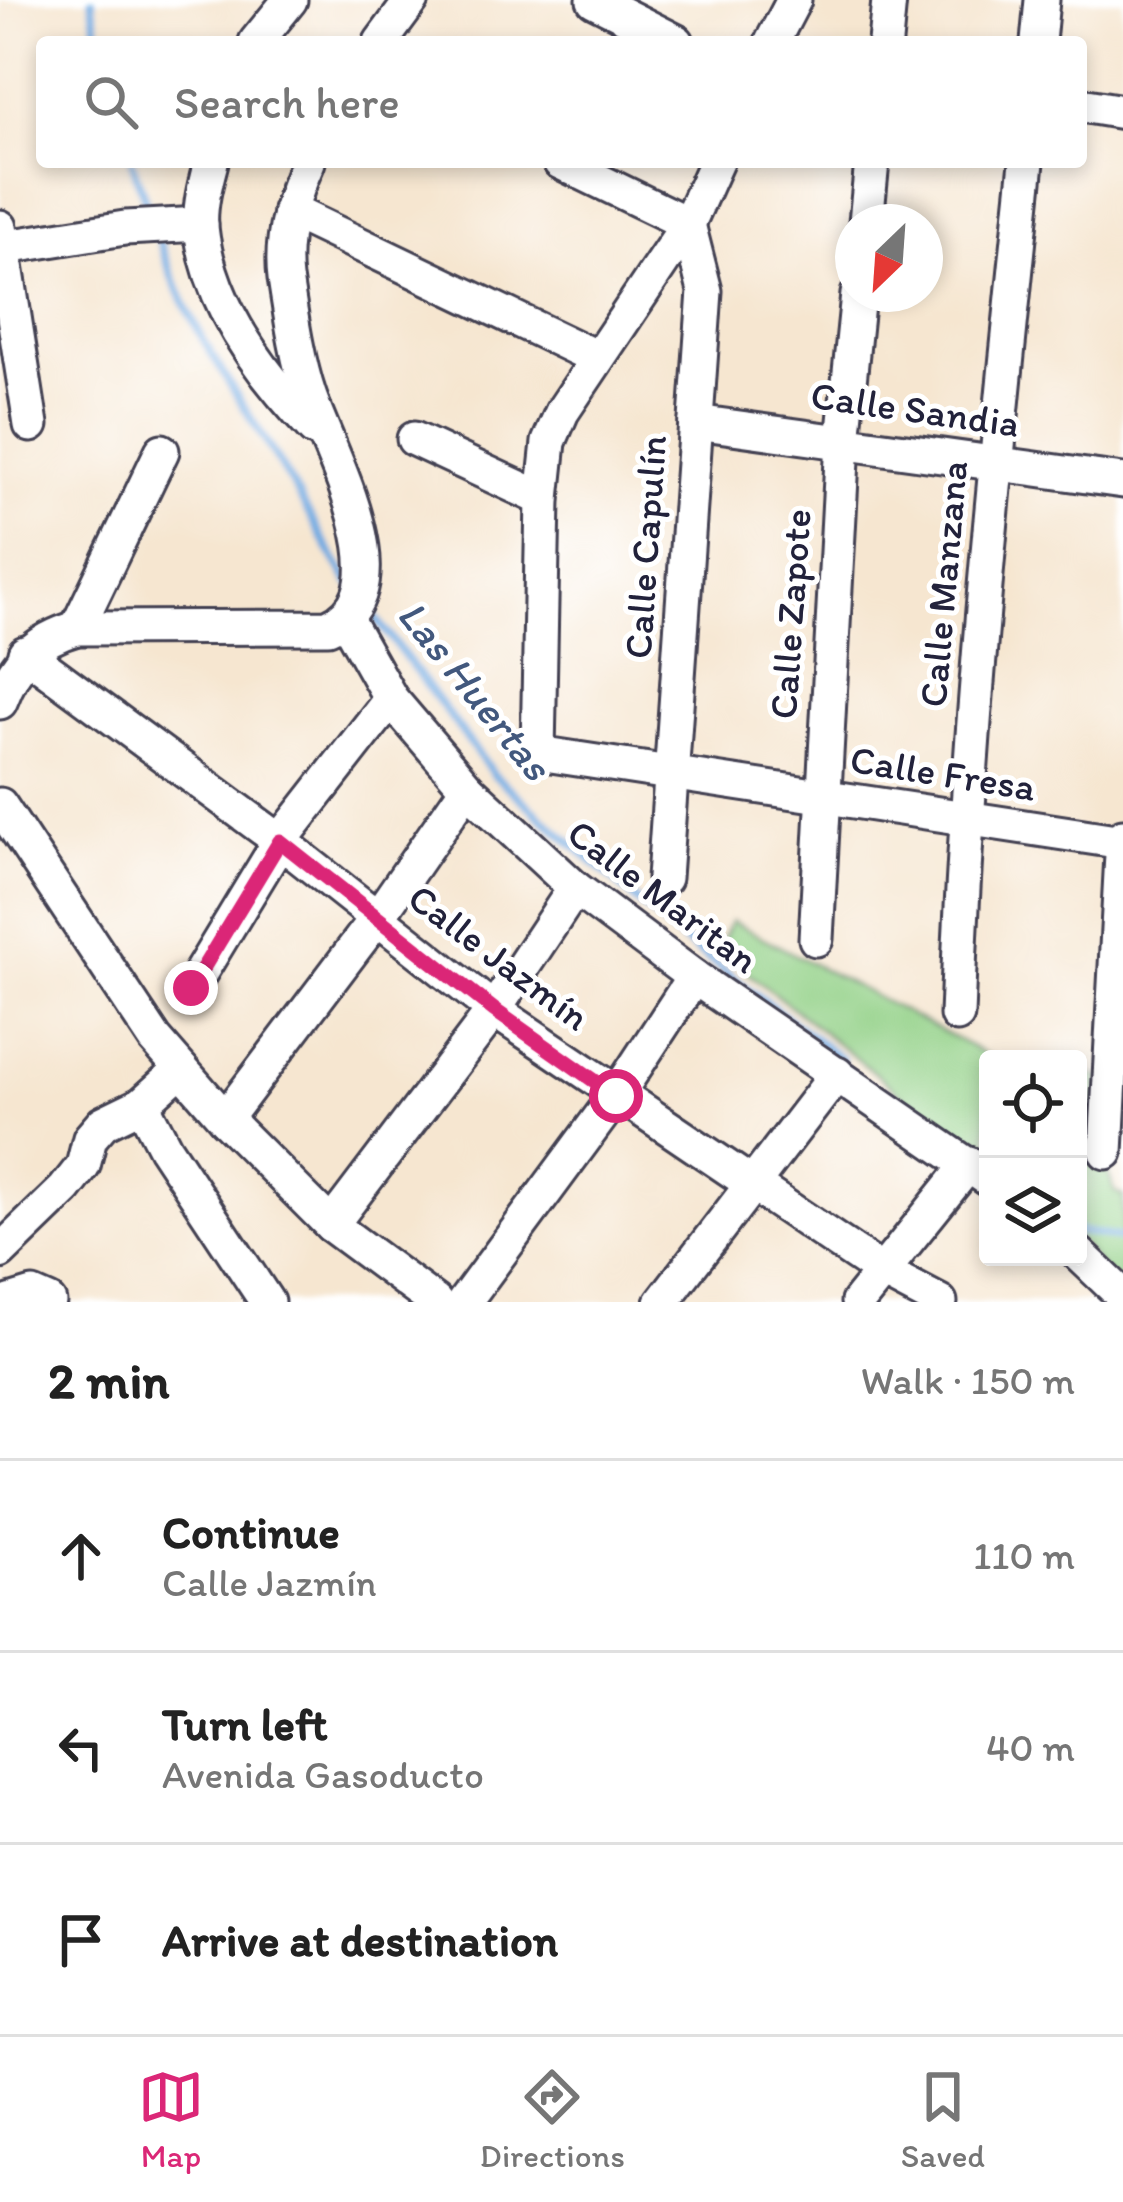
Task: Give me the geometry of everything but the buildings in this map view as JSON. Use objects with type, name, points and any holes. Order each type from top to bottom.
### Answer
[{"type":"street","points":[[259,36],[267,0]]},
{"type":"street","points":[[260,36],[290,0]]},
{"type":"street","points":[[385,36],[412,0]]},
{"type":"street","points":[[594,0],[665,36]]},
{"type":"street","points":[[775,36],[794,0]]},
{"type":"street","points":[[886,36],[890,0]]},
{"type":"street","points":[[1039,36],[1042,0]]},
{"type":"street","points":[[1087,106],[1123,112]]},
{"type":"street","points":[[209,168],[191,224],[247,348],[280,394],[324,439]]},
{"type":"street","points":[[0,702],[25,653],[54,634],[76,628],[328,627],[354,605],[363,547],[307,388],[285,274],[290,211],[306,168]]},
{"type":"street","points":[[572,168],[688,224]]},
{"type":"street","points":[[414,439],[543,500],[549,442],[562,412],[688,224],[713,168]]},
{"type":"street","points":[[868,204],[871,168]]},
{"type":"street","name":"Calle Manzana","points":[[957,1015],[964,820],[1026,168]]},
{"type":"street","points":[[290,211],[597,358]]},
{"type":"street","points":[[31,424],[1,240],[191,224]]},
{"type":"street","name":"Calle Capulín","points":[[664,878],[705,291],[688,224]]},
{"type":"street","name":"Calle Zapote","points":[[816,939],[843,441],[857,312]]},
{"type":"street","name":"Calle Sandia","points":[[696,422],[1123,481]]},
{"type":"street","points":[[76,628],[162,451]]},
{"type":"street","name":"Calle Fresa","points":[[543,500],[538,753],[964,820],[1123,840]]},
{"type":"street","name":"Calle Maritan","points":[[354,605],[391,699],[466,788],[575,888],[694,977],[978,1172]]},
{"type":"street","name":"Calle Jazmín","points":[[25,653],[280,841],[494,1010],[880,1271],[940,1302]]},
{"type":"street","points":[[191,988],[280,841],[391,699]]},
{"type":"street","points":[[225,1118],[377,918],[466,788]]},
{"type":"street","points":[[3,822],[155,1040],[225,1118],[331,1225],[435,1302]]},
{"type":"street","points":[[1106,1153],[1116,1092],[1123,840]]},
{"type":"street","points":[[331,1225],[494,1010],[575,888]]},
{"type":"street","points":[[464,1302],[616,1096],[694,977]]},
{"type":"street","points":[[0,1252],[65,1189],[83,1166],[90,1138],[103,1124],[142,1104],[181,1069]]},
{"type":"street","points":[[662,1302],[837,1074]]},
{"type":"street","points":[[142,1104],[165,1148],[267,1302]]},
{"type":"street","points":[[858,1302],[880,1271],[978,1172]]},
{"type":"street","points":[[1087,1262],[1123,1296]]},
{"type":"street","points":[[10,1302],[33,1295],[49,1302]]},
{"type":"green space","points":[[731,921],[979,1051],[979,1156],[718,949]]},
{"type":"green space","points":[[1087,1075],[1100,1077],[1101,1154],[1115,1192],[1123,1196],[1123,1293],[1087,1250]]},
{"type":"waterway","name":"Las Huertas","points":[[92,0],[98,36]]},
{"type":"waterway","name":"Las Huertas","points":[[134,168],[150,215]]},
{"type":"waterway","name":"Las Huertas","points":[[157,235],[198,329],[350,583]]},
{"type":"waterway","name":"Las Huertas","points":[[366,605],[494,775],[675,934],[842,1059]]},
{"type":"waterway","name":"Las Huertas","points":[[1087,1233],[1123,1239]]},
{"type":"route","points":[[191,988],[280,841],[494,1010],[616,1096]]}]
